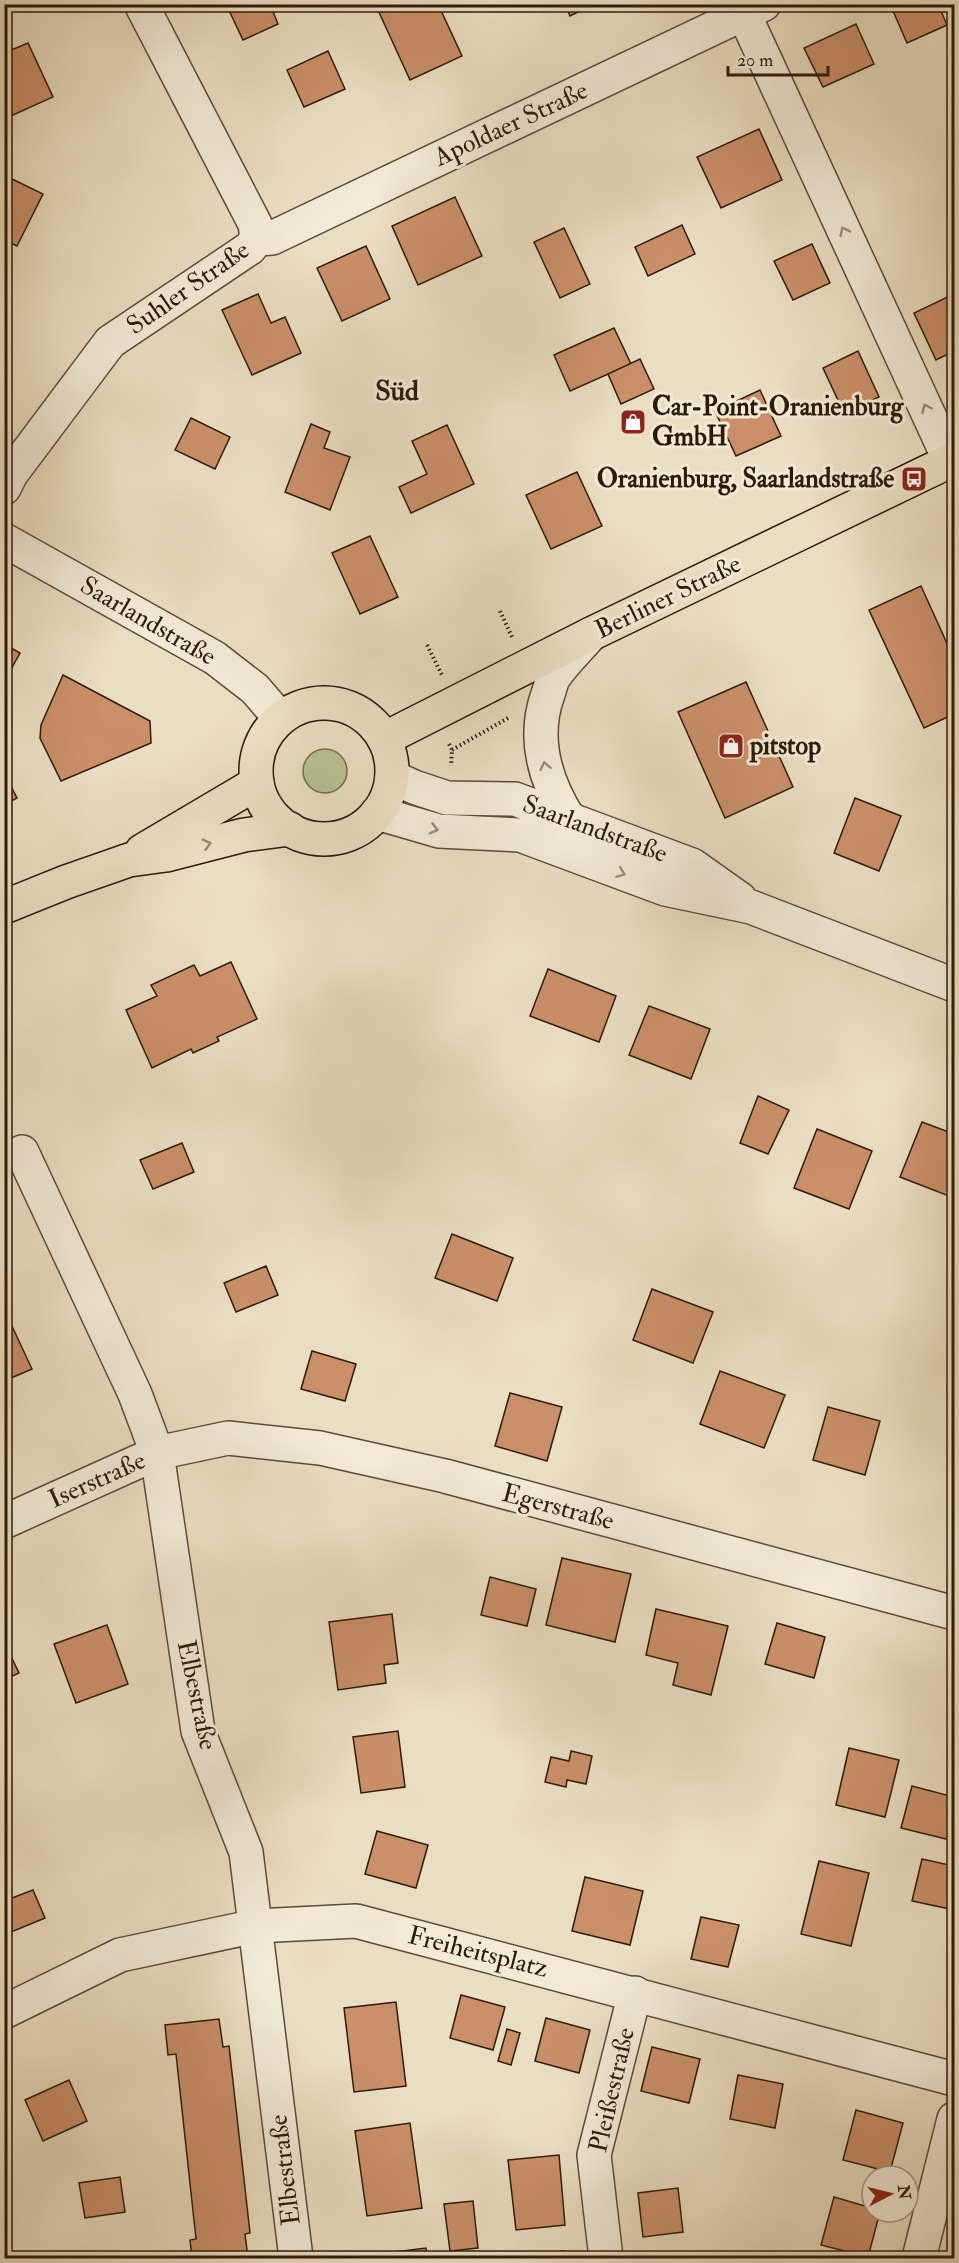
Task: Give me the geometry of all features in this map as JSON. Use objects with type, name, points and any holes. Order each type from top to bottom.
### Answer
[{"type":"main road","name":"Berliner Straße","points":[[384,739],[591,634],[952,460]]},
{"type":"main road","points":[[317,703],[338,704],[357,711],[373,723],[384,739],[391,757],[392,777],[387,796],[378,813],[363,826],[346,835],[327,839],[308,837],[290,830],[275,817],[263,801],[257,783],[256,765],[260,747],[268,731],[280,718],[298,708],[317,703]]},
{"type":"main road","points":[[129,860],[159,839],[257,783]]},
{"type":"main road","points":[[4,908],[66,882],[129,860],[166,855],[244,835],[290,830]]},
{"type":"street","name":"Suhler Straße","points":[[4,488],[12,474],[111,342],[250,248],[257,239],[255,224],[141,4]]},
{"type":"street","name":"Apoldaer Straße","points":[[257,239],[272,238],[754,9]]},
{"type":"street","points":[[754,9],[952,460]]},
{"type":"street","name":"Saarlandstraße","points":[[4,540],[215,658],[255,689],[280,718]]},
{"type":"street","points":[[569,819],[546,773],[540,740],[544,705],[553,678],[591,634]]},
{"type":"street","name":"Saarlandstraße","points":[[392,777],[447,798],[515,799],[692,865],[751,907]]},
{"type":"street","name":"Saarlandstraße","points":[[378,813],[439,831],[520,835],[665,889],[751,907],[954,985]]},
{"type":"street","name":"Elbestraße","points":[[22,1152],[135,1394],[157,1453],[198,1731],[246,1852],[296,2259]]},
{"type":"street","name":"Egerstraße","points":[[157,1453],[228,1438],[320,1448],[445,1476],[954,1613]]},
{"type":"street","name":"Iserstraße","points":[[4,1522],[157,1453]]},
{"type":"street","name":"Freiheitsplatz","points":[[4,2012],[120,1955],[256,1926],[356,1921],[954,2079]]},
{"type":"street","name":"Pleißestraße","points":[[606,2259],[594,2155],[635,1993]]},
{"type":"street","points":[[919,2259],[954,2119]]},
{"type":"path","points":[[500,611],[514,641]]},
{"type":"path","points":[[427,645],[442,675]]},
{"type":"path","points":[[452,750],[513,715]]},
{"type":"green space","points":[[325,749],[341,755],[347,771],[341,787],[325,793],[309,787],[303,771],[309,755]]},
{"type":"building","points":[[226,4],[270,4],[278,24],[243,40]]},
{"type":"building","points":[[390,4],[438,4],[462,56],[410,80],[378,10]]},
{"type":"building","points":[[565,4],[595,4],[570,16]]},
{"type":"building","points":[[890,4],[938,4],[947,25],[907,43]]},
{"type":"building","points":[[856,24],[874,64],[823,87],[804,48]]},
{"type":"building","points":[[28,43],[53,97],[4,119],[4,53]]},
{"type":"building","points":[[328,51],[345,89],[304,107],[287,70]]},
{"type":"building","points":[[759,129],[782,180],[721,208],[697,157]]},
{"type":"building","points":[[4,175],[43,194],[17,246],[4,240]]},
{"type":"building","points":[[455,197],[482,256],[418,285],[392,226]]},
{"type":"building","points":[[682,225],[695,254],[648,276],[635,247]]},
{"type":"building","points":[[564,228],[590,284],[560,298],[534,242]]},
{"type":"building","points":[[812,244],[830,283],[793,300],[774,261]]},
{"type":"building","points":[[366,246],[390,299],[342,321],[317,268]]},
{"type":"building","points":[[258,294],[271,323],[285,317],[301,353],[252,375],[222,310]]},
{"type":"building","points":[[954,294],[954,351],[936,360],[914,313]]},
{"type":"building","points":[[614,328],[631,364],[570,391],[554,355]]},
{"type":"building","points":[[858,351],[879,397],[844,413],[823,368]]},
{"type":"building","points":[[640,359],[654,389],[621,404],[608,374]]},
{"type":"building","points":[[760,390],[781,436],[736,456],[715,411]]},
{"type":"building","points":[[191,418],[230,437],[215,469],[175,450]]},
{"type":"building","points":[[311,424],[330,432],[324,448],[350,457],[330,510],[285,492]]},
{"type":"building","points":[[447,425],[474,484],[411,513],[399,487],[427,474],[412,441]]},
{"type":"building","points":[[577,472],[602,526],[551,549],[526,495]]},
{"type":"building","points":[[370,536],[398,597],[360,614],[332,553]]},
{"type":"building","points":[[921,586],[954,659],[954,714],[924,728],[869,610]]},
{"type":"building","points":[[4,644],[20,653],[4,682]]},
{"type":"building","points":[[63,675],[150,721],[151,743],[61,781],[40,738],[41,725]]},
{"type":"building","points":[[746,682],[793,787],[725,818],[678,712]]},
{"type":"building","points":[[4,773],[17,798],[4,805]]},
{"type":"building","points":[[855,798],[901,816],[879,871],[834,853]]},
{"type":"building","points":[[231,962],[257,1019],[217,1037],[219,1041],[193,1053],[191,1049],[152,1068],[126,1010],[157,996],[151,985],[194,965],[200,976]]},
{"type":"building","points":[[548,969],[616,996],[599,1042],[530,1016]]},
{"type":"building","points":[[649,1006],[710,1029],[691,1079],[629,1055]]},
{"type":"building","points":[[758,1096],[789,1110],[768,1154],[740,1143]]},
{"type":"building","points":[[922,1122],[954,1134],[954,1198],[900,1177]]},
{"type":"building","points":[[817,1129],[872,1151],[849,1209],[794,1188]]},
{"type":"building","points":[[182,1143],[194,1172],[153,1189],[140,1160]]},
{"type":"building","points":[[452,1234],[513,1258],[497,1301],[435,1278]]},
{"type":"building","points":[[266,1266],[278,1295],[236,1312],[224,1283]]},
{"type":"building","points":[[652,1289],[713,1312],[693,1363],[633,1340]]},
{"type":"building","points":[[4,1309],[32,1369],[4,1381]]},
{"type":"building","points":[[312,1351],[356,1364],[345,1401],[301,1389]]},
{"type":"building","points":[[720,1371],[785,1395],[764,1448],[700,1424]]},
{"type":"building","points":[[510,1393],[562,1407],[547,1461],[495,1446]]},
{"type":"building","points":[[828,1407],[880,1421],[865,1475],[813,1460]]},
{"type":"building","points":[[562,1558],[631,1574],[615,1642],[546,1625]]},
{"type":"building","points":[[490,1577],[536,1589],[527,1626],[481,1615]]},
{"type":"building","points":[[656,1609],[728,1626],[711,1695],[673,1685],[678,1663],[646,1655]]},
{"type":"building","points":[[392,1614],[398,1663],[384,1665],[386,1683],[338,1690],[329,1622]]},
{"type":"building","points":[[777,1623],[825,1637],[814,1678],[765,1664]]},
{"type":"building","points":[[107,1625],[128,1684],[76,1703],[54,1644]]},
{"type":"building","points":[[4,1642],[19,1673],[4,1680]]},
{"type":"building","points":[[398,1731],[405,1787],[361,1793],[353,1737]]},
{"type":"building","points":[[849,1748],[899,1760],[885,1817],[836,1805]]},
{"type":"building","points":[[571,1751],[592,1756],[586,1784],[567,1780],[566,1787],[545,1782],[551,1757],[569,1761]]},
{"type":"building","points":[[912,1786],[954,1797],[954,1841],[901,1828]]},
{"type":"building","points":[[377,1831],[428,1845],[416,1888],[365,1874]]},
{"type":"building","points":[[922,1859],[954,1866],[954,1889],[950,1909],[912,1901]]},
{"type":"building","points":[[819,1861],[869,1873],[851,1946],[801,1934]]},
{"type":"building","points":[[585,1877],[643,1891],[630,1945],[572,1931]]},
{"type":"building","points":[[33,1890],[45,1918],[4,1935],[4,1901]]},
{"type":"building","points":[[701,1917],[739,1925],[728,1967],[691,1959]]},
{"type":"building","points":[[461,1995],[505,2007],[493,2050],[450,2038]]},
{"type":"building","points":[[396,2002],[406,2086],[354,2092],[344,2008]]},
{"type":"building","points":[[546,2018],[590,2030],[579,2073],[535,2061]]},
{"type":"building","points":[[219,2019],[223,2047],[229,2046],[250,2233],[245,2234],[248,2258],[192,2258],[190,2240],[196,2239],[176,2054],[168,2055],[165,2025]]},
{"type":"building","points":[[507,2029],[520,2033],[511,2065],[498,2061]]},
{"type":"building","points":[[652,2047],[700,2059],[689,2103],[641,2091]]},
{"type":"building","points":[[738,2075],[783,2084],[775,2128],[730,2119]]},
{"type":"building","points":[[69,2080],[87,2121],[43,2141],[25,2100]]},
{"type":"building","points":[[856,2110],[903,2123],[892,2164],[860,2164],[843,2160]]},
{"type":"building","points":[[410,2123],[422,2208],[367,2216],[355,2131]]},
{"type":"building","points":[[559,2155],[565,2225],[516,2230],[508,2160]]},
{"type":"building","points":[[120,2177],[125,2212],[85,2218],[79,2183]]},
{"type":"building","points":[[678,2188],[683,2232],[643,2237],[638,2193]]},
{"type":"building","points":[[834,2197],[860,2205],[860,2224],[877,2224],[868,2257],[821,2245]]},
{"type":"building","points":[[473,2201],[478,2248],[450,2251],[444,2204]]},
{"type":"building","points":[[426,2248],[427,2258],[371,2258],[370,2255]]},
{"type":"building","points":[[564,2251],[564,2258],[518,2258],[518,2256]]},
{"type":"place","name":"Car-Point-Oranienburg GmbH","points":[[633,422]]},
{"type":"place","name":"Oranienburg, Saarlandstraße","points":[[914,479]]},
{"type":"place","name":"pitstop","points":[[731,746]]},
{"type":"district","name":"Süd","points":[[397,391]]}]
